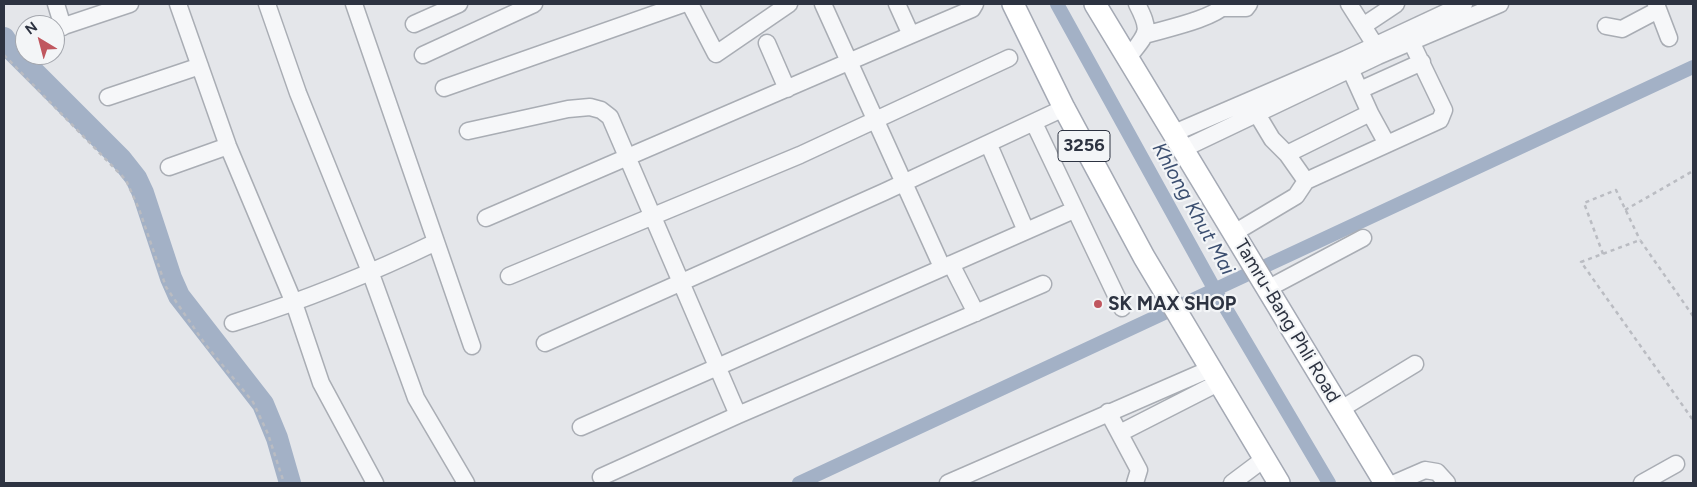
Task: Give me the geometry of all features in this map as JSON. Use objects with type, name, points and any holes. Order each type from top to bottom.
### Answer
[{"type":"main road","name":"3256","points":[[1013,4],[1064,108],[1160,286],[1279,483]]},
{"type":"main road","name":"Tamru-Bang Phli Road","points":[[1096,4],[1385,483]]},
{"type":"street","points":[[65,26],[130,4]]},
{"type":"street","points":[[178,4],[228,146],[294,304],[321,384],[375,483]]},
{"type":"street","points":[[267,4],[298,94],[371,274],[416,398],[466,483]]},
{"type":"street","points":[[354,4],[472,346]]},
{"type":"street","points":[[414,24],[459,4]]},
{"type":"street","points":[[424,55],[534,4]]},
{"type":"street","points":[[444,88],[683,4]]},
{"type":"street","points":[[690,4],[716,54],[789,4]]},
{"type":"street","points":[[823,4],[905,183],[947,266],[976,313]]},
{"type":"street","points":[[897,4],[911,35]]},
{"type":"street","points":[[486,218],[628,159],[850,62],[972,8],[975,4]]},
{"type":"street","points":[[1128,58],[1146,35],[1147,22],[1137,4]]},
{"type":"street","points":[[1146,35],[1194,20],[1221,6],[1246,8],[1249,4]]},
{"type":"street","points":[[1349,4],[1375,45]]},
{"type":"street","points":[[1363,26],[1396,4]]},
{"type":"street","points":[[1179,141],[1257,114],[1350,71],[1464,4]]},
{"type":"street","points":[[1179,141],[1375,45],[1409,36],[1500,4]]},
{"type":"street","points":[[1606,26],[1622,29],[1657,7],[1669,38]]},
{"type":"street","points":[[1238,240],[1296,196],[1306,181],[1440,120],[1444,110],[1409,36]]},
{"type":"street","points":[[766,43],[786,89]]},
{"type":"street","points":[[509,276],[876,120],[1008,58]]},
{"type":"street","points":[[1360,90],[1422,62]]},
{"type":"street","points":[[108,97],[200,66]]},
{"type":"street","points":[[1350,71],[1387,144]]},
{"type":"street","points":[[468,131],[568,109],[590,107],[601,110],[610,117],[738,415]]},
{"type":"street","points":[[545,343],[989,145],[1064,108]]},
{"type":"street","points":[[1287,154],[1370,113]]},
{"type":"street","points":[[1257,114],[1272,139],[1287,154],[1306,181]]},
{"type":"street","points":[[1034,123],[1122,308]]},
{"type":"street","points":[[989,145],[1026,231]]},
{"type":"street","points":[[169,167],[228,146]]},
{"type":"street","points":[[581,427],[1074,210]]},
{"type":"street","points":[[1267,289],[1363,238]]},
{"type":"street","points":[[233,324],[294,304],[371,274],[436,242]]},
{"type":"street","points":[[601,477],[738,415],[1043,284]]},
{"type":"street","points":[[1340,410],[1415,364]]},
{"type":"street","points":[[948,483],[1108,412],[1214,376]]},
{"type":"street","points":[[1120,433],[1214,376]]},
{"type":"street","points":[[1108,412],[1139,470],[1138,480],[1135,483]]},
{"type":"street","points":[[1232,483],[1264,459]]},
{"type":"street","points":[[1642,483],[1676,464]]},
{"type":"street","points":[[1395,483],[1425,470],[1437,472],[1447,483]]},
{"type":"path","points":[[4,55],[126,180],[140,209],[166,287],[205,344],[253,402],[268,434],[284,483]]},
{"type":"path","points":[[1625,210],[1693,171]]},
{"type":"path","points":[[1603,254],[1584,203],[1616,190],[1640,240],[1693,316]]},
{"type":"path","points":[[1640,240],[1581,262],[1693,420]]},
{"type":"waterway","name":"Khlong Khut Mai","points":[[1057,4],[1215,290],[1329,483]]},
{"type":"waterway","points":[[4,38],[11,49],[121,159],[136,178],[179,296],[263,404],[277,438],[290,483]]},
{"type":"waterway","points":[[799,483],[1693,67]]},
{"type":"place","name":"SK MAX SHOP","points":[[1098,304]]}]
